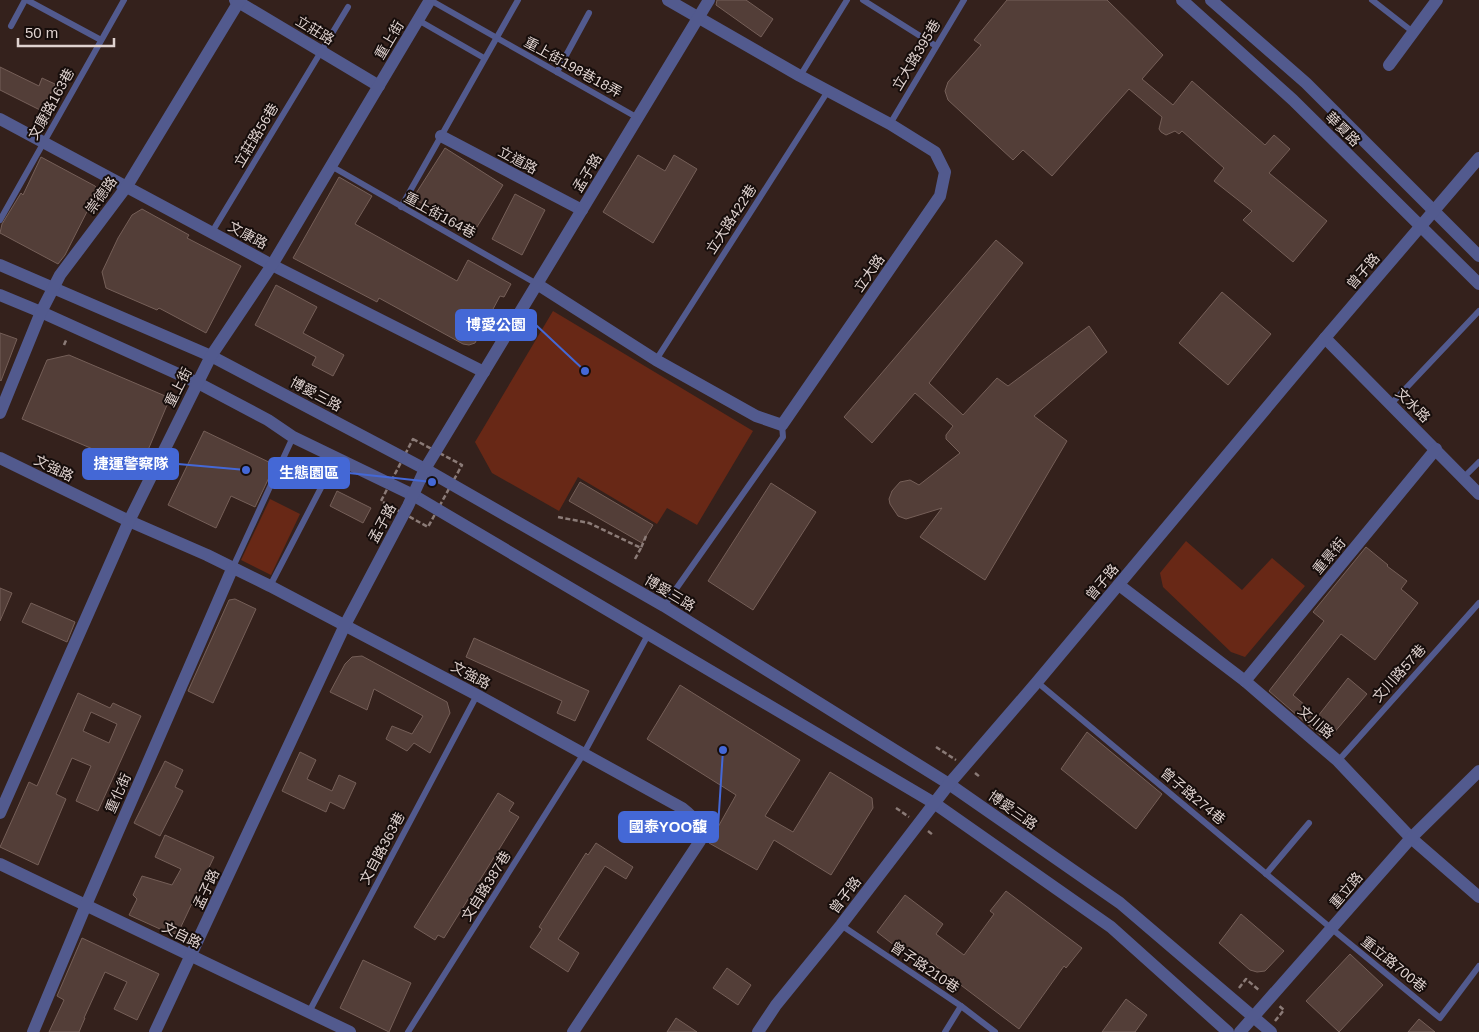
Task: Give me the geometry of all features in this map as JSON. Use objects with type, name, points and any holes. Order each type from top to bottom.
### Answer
[{"type":"street","name":"重上街","points":[[0,813],[129,521],[211,356],[272,265],[430,0]]},
{"type":"street","name":"立大路","points":[[668,0],[800,76],[890,124],[935,152],[945,172],[940,196],[782,425]]},
{"type":"street","name":"孟子路","points":[[155,1032],[345,625],[413,495],[425,468],[709,0]]},
{"type":"street","name":"華夏路","points":[[1182,0],[1293,100],[1479,284]]},
{"type":"street","name":"華夏路","points":[[1211,0],[1306,83],[1479,256]]},
{"type":"street","points":[[1389,65],[1437,0]]},
{"type":"street","name":"立莊路","points":[[238,1],[379,86]]},
{"type":"street","name":"崇德路","points":[[0,413],[41,312],[60,275],[127,186],[238,1]]},
{"type":"street","points":[[1210,26],[1223,11]]},
{"type":"street","name":"文康路","points":[[0,119],[272,265],[484,372]]},
{"type":"street","name":"立道路","points":[[441,136],[582,210]]},
{"type":"street","name":"曾子路","points":[[758,1032],[776,1005],[841,925],[949,784],[1479,158]]},
{"type":"street","name":"博愛三路","points":[[0,265],[211,356],[425,468],[664,606],[949,784],[1120,903],[1271,1032]]},
{"type":"street","points":[[537,284],[656,360],[756,416],[782,425]]},
{"type":"street","points":[[0,295],[198,383],[268,420],[293,437],[413,495],[934,803],[1111,927],[1228,1032]]},
{"type":"street","name":"文水路","points":[[1325,338],[1479,494]]},
{"type":"street","name":"重景街","points":[[1245,681],[1436,450]]},
{"type":"street","name":"文強路","points":[[0,458],[129,521],[233,567],[270,586],[584,753],[682,808],[695,819],[700,829],[700,841],[573,1032]]},
{"type":"street","name":"重化街","points":[[33,1032],[233,567]]},
{"type":"street","name":"文川路","points":[[1119,585],[1245,681],[1338,761],[1411,838],[1479,897]]},
{"type":"street","name":"重立路","points":[[1240,1032],[1411,838],[1479,771]]},
{"type":"street","name":"文自路","points":[[0,864],[350,1032]]},
{"type":"lane","points":[[11,26],[26,0],[100,40]]},
{"type":"lane","name":"文康路163巷","points":[[0,220],[124,0]]},
{"type":"lane","name":"重上街198巷18弄","points":[[430,0],[638,118]]},
{"type":"lane","points":[[401,207],[518,0]]},
{"type":"lane","points":[[800,76],[846,0]]},
{"type":"lane","points":[[863,0],[936,46]]},
{"type":"lane","name":"立大路395巷","points":[[890,124],[964,0]]},
{"type":"lane","points":[[1372,0],[1413,32]]},
{"type":"lane","name":"立莊路56巷","points":[[212,232],[348,7]]},
{"type":"lane","points":[[557,72],[589,13]]},
{"type":"lane","points":[[418,20],[484,58]]},
{"type":"lane","name":"立大路422巷","points":[[656,360],[828,91]]},
{"type":"lane","name":"重上街164巷","points":[[331,166],[537,284]]},
{"type":"lane","points":[[1391,404],[1479,311]]},
{"type":"lane","points":[[664,606],[783,437],[782,425]]},
{"type":"lane","points":[[233,567],[293,437]]},
{"type":"lane","points":[[270,586],[336,459]]},
{"type":"lane","points":[[1463,478],[1479,462]]},
{"type":"lane","name":"文川路57巷","points":[[1338,761],[1479,603]]},
{"type":"lane","name":"文自路387巷","points":[[408,1032],[584,753],[649,633]]},
{"type":"lane","name":"曾子路274巷","points":[[1037,682],[1332,929]]},
{"type":"lane","name":"文自路363巷","points":[[309,1012],[477,695]]},
{"type":"lane","points":[[1266,874],[1309,823]]},
{"type":"lane","name":"曾子路210巷","points":[[841,925],[961,1006],[995,1032]]},
{"type":"lane","name":"重立路700巷","points":[[1332,929],[1440,1018],[1479,966]]},
{"type":"lane","points":[[945,1032],[961,1006]]},
{"type":"path","points":[[381,501],[413,439]]},
{"type":"path","points":[[558,517],[589,523],[641,548]]},
{"type":"path","points":[[635,559],[646,536]]},
{"type":"shaded area","points":[[553,311],[753,431],[697,525],[667,508],[657,524],[578,477],[559,511],[492,473],[475,442]]},
{"type":"shaded area","points":[[270,499],[300,514],[271,575],[241,560]]},
{"type":"shaded area","points":[[1186,541],[1242,590],[1272,558],[1305,586],[1245,657],[1231,652],[1163,587],[1160,573]]},
{"type":"building","points":[[717,0],[746,0],[773,19],[761,37],[716,5]]},
{"type":"building","points":[[1007,0],[1107,0],[1163,55],[1142,79],[1173,105],[1192,81],[1265,145],[1274,135],[1290,149],[1269,173],[1327,221],[1293,262],[1243,220],[1252,211],[1214,181],[1224,168],[1182,131],[1179,134],[1175,131],[1166,135],[1161,132],[1159,129],[1162,117],[1129,89],[1052,176],[1023,150],[1013,160],[948,100],[945,91],[948,82],[981,45],[974,40]]},
{"type":"building","points":[[0,67],[39,86],[42,78],[55,84],[42,111],[0,90]]},
{"type":"building","points":[[445,148],[503,185],[472,235],[413,198]]},
{"type":"building","points":[[638,155],[665,171],[674,155],[697,169],[653,243],[603,212]]},
{"type":"building","points":[[41,157],[95,186],[98,190],[65,255],[58,264],[0,233],[2,224],[21,193],[23,195]]},
{"type":"building","points":[[339,177],[372,196],[355,224],[457,281],[468,260],[511,284],[504,297],[500,296],[475,343],[463,344],[379,298],[377,302],[293,258]]},
{"type":"building","points":[[515,194],[545,210],[522,255],[492,239]]},
{"type":"building","points":[[142,209],[189,235],[187,238],[241,266],[206,333],[159,308],[157,310],[106,288],[102,272],[118,238],[132,215]]},
{"type":"building","points":[[996,240],[1023,263],[929,383],[963,415],[997,378],[1008,386],[1089,326],[1107,352],[1034,416],[1067,441],[985,580],[920,537],[942,508],[906,519],[898,516],[890,504],[889,499],[892,491],[900,482],[910,480],[919,485],[960,453],[946,439],[946,435],[953,426],[915,393],[872,443],[844,417]]},
{"type":"building","points":[[276,285],[317,307],[303,333],[344,355],[333,376],[312,365],[316,357],[255,325]]},
{"type":"building","points":[[1222,292],[1271,334],[1228,385],[1179,343]]},
{"type":"building","points":[[0,333],[17,339],[1,381],[0,380]]},
{"type":"building","points":[[69,355],[170,398],[140,469],[22,419],[47,360]]},
{"type":"building","points":[[204,431],[275,465],[255,507],[231,496],[216,528],[168,505]]},
{"type":"building","points":[[580,482],[653,525],[642,543],[569,501]]},
{"type":"building","points":[[771,483],[816,512],[753,610],[708,581]]},
{"type":"building","points":[[337,491],[371,508],[363,523],[330,506]]},
{"type":"building","points":[[1366,547],[1407,581],[1401,589],[1418,603],[1375,660],[1341,634],[1293,695],[1318,716],[1348,678],[1367,694],[1327,741],[1269,691],[1324,621],[1313,612]]},
{"type":"building","points":[[0,588],[12,593],[0,621]]},
{"type":"building","points":[[235,599],[256,609],[213,703],[188,691],[229,600]]},
{"type":"building","points":[[31,603],[75,622],[67,642],[22,622]]},
{"type":"building","points":[[474,638],[589,691],[575,721],[557,713],[562,701],[466,657]]},
{"type":"building","points":[[362,656],[447,702],[450,713],[430,753],[414,743],[407,751],[386,739],[392,726],[412,734],[423,716],[374,689],[367,710],[330,692],[345,664],[352,657]]},
{"type":"building","points":[[680,685],[800,760],[765,816],[793,832],[830,772],[872,798],[873,808],[831,875],[774,840],[757,870],[709,843],[736,795],[647,739]]},
{"type":"building","points":[[78,693],[110,708],[113,703],[141,716],[98,811],[76,801],[91,766],[72,758],[56,794],[66,799],[38,865],[0,847],[29,782],[37,786]],"holes":[[[91,712],[117,724],[109,743],[83,731]]]},
{"type":"building","points":[[1087,732],[1162,794],[1136,829],[1061,769]]},
{"type":"building","points":[[300,752],[316,760],[307,779],[332,791],[339,775],[356,783],[344,809],[330,802],[326,812],[282,791]]},
{"type":"building","points":[[165,761],[183,770],[175,787],[183,791],[160,836],[134,823]]},
{"type":"building","points":[[498,793],[514,803],[509,811],[519,817],[444,938],[438,935],[435,940],[414,927]]},
{"type":"building","points":[[165,835],[214,857],[178,933],[171,934],[129,915],[137,899],[133,895],[142,876],[172,885],[181,869],[155,857]]},
{"type":"building","points":[[596,843],[633,867],[626,879],[605,866],[558,939],[579,953],[568,972],[530,947],[542,929],[539,927],[586,853],[588,855]]},
{"type":"building","points":[[1006,891],[1082,948],[1066,968],[1064,966],[1019,1029],[917,952],[912,959],[877,932],[905,895],[943,924],[936,934],[964,955],[994,914],[990,911]]},
{"type":"building","points":[[1241,914],[1284,951],[1265,971],[1257,972],[1250,970],[1219,943]]},
{"type":"building","points":[[82,938],[159,974],[137,1020],[114,1009],[127,982],[105,972],[79,1032],[49,1032],[64,1000],[57,996]]},
{"type":"building","points":[[1350,954],[1383,985],[1339,1032],[1306,1001]]},
{"type":"building","points":[[363,960],[411,983],[389,1032],[340,1008]]},
{"type":"building","points":[[727,968],[751,985],[738,1005],[713,988]]},
{"type":"building","points":[[1126,999],[1147,1015],[1135,1032],[1102,1032]]},
{"type":"building","points":[[676,1018],[697,1032],[667,1032]]},
{"type":"building","points":[[1419,1019],[1435,1032],[1408,1032]]},
{"type":"place","name":"博愛公園","points":[[585,371]]},
{"type":"place","name":"捷運警察隊","points":[[246,470]]},
{"type":"place","name":"生態園區","points":[[432,482]]},
{"type":"place","name":"國泰YOO馥","points":[[723,750]]}]
